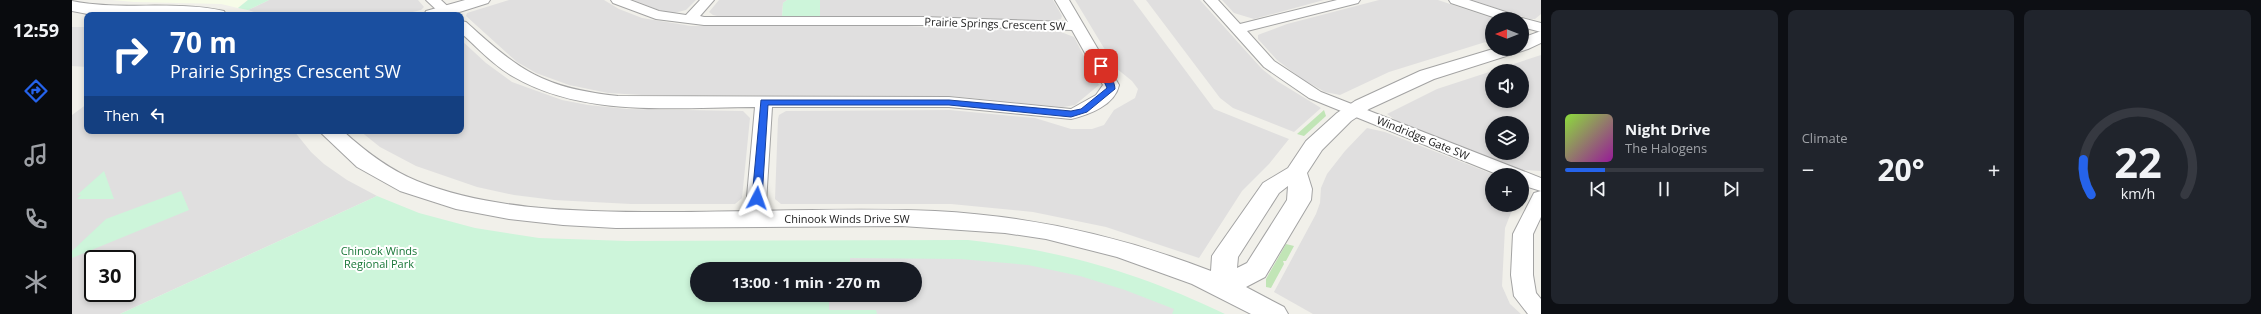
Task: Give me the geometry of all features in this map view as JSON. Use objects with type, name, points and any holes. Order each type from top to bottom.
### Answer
[{"type":"street","points":[[440,10],[482,0]]},
{"type":"street","name":"Prairie Springs Crescent SW","points":[[464,28],[504,64],[520,75],[544,85],[571,93],[602,99],[632,102],[949,102],[1063,114],[1078,113],[1111,89],[1109,80],[1077,26],[1000,25],[924,21],[689,20],[656,15],[618,0]]},
{"type":"street","points":[[689,20],[706,0]]},
{"type":"street","points":[[1062,0],[1077,26]]},
{"type":"street","name":"Windridge Gate SW","points":[[1211,0],[1269,64],[1287,78],[1315,95],[1498,168]]},
{"type":"street","points":[[1237,29],[1353,0]]},
{"type":"street","points":[[1456,0],[1492,12]]},
{"type":"street","points":[[72,6],[103,11],[186,12]]},
{"type":"street","points":[[1529,24],[1541,28]]},
{"type":"street","points":[[1529,42],[1541,36]]},
{"type":"street","points":[[1222,288],[1225,256],[1271,188],[1278,182],[1296,173],[1314,146],[1353,110],[1373,98],[1426,75],[1489,56]]},
{"type":"street","points":[[755,219],[764,102]]},
{"type":"street","name":"Chinook Winds Drive SW","points":[[333,134],[356,157],[392,178],[430,193],[481,207],[572,220],[922,219],[973,221],[1050,231],[1097,241],[1148,258],[1222,288],[1274,314]]},
{"type":"street","points":[[1222,288],[1256,270],[1299,200],[1300,189],[1296,173]]},
{"type":"street","points":[[1529,181],[1541,185]]},
{"type":"street","points":[[1541,197],[1523,234],[1522,241],[1522,275],[1525,296],[1541,314]]},
{"type":"shaded area","points":[[112,0],[248,0],[238,8],[221,4]]},
{"type":"shaded area","points":[[269,0],[418,0],[424,7],[421,10],[413,12],[254,12],[248,10]]},
{"type":"shaded area","points":[[509,0],[604,0],[619,9],[642,18],[691,26],[907,26],[1061,32],[1074,37],[1099,85],[1075,105],[1063,107],[950,96],[642,95],[608,93],[569,85],[536,73],[517,62],[466,16],[467,13]]},
{"type":"shaded area","points":[[633,0],[696,0],[686,10],[674,13],[659,10]]},
{"type":"shaded area","points":[[719,0],[787,0],[783,3],[782,17],[721,17],[713,15],[709,12]]},
{"type":"shaded area","points":[[820,0],[1053,0],[1062,16],[1061,19],[1053,21],[920,16],[820,17]]},
{"type":"shaded area","points":[[1075,0],[1133,0],[1214,109],[1289,139],[1269,164],[1242,191],[1199,258],[1106,227],[1033,212],[951,204],[781,204],[775,199],[778,119],[779,115],[786,111],[950,110],[1035,118],[1071,129],[1092,129],[1104,125],[1114,110],[1135,98],[1138,89],[1132,81],[1116,68]]},
{"type":"shaded area","points":[[1146,0],[1200,0],[1262,69],[1277,81],[1321,108],[1294,132],[1233,108],[1220,98]]},
{"type":"shaded area","points":[[1222,0],[1324,0],[1254,19],[1234,13]]},
{"type":"shaded area","points":[[1379,0],[1438,0],[1485,16],[1485,42],[1389,72],[1340,95],[1325,92],[1302,79],[1277,60],[1258,39],[1258,35],[1287,24]]},
{"type":"shaded area","points":[[1472,0],[1541,0],[1541,14],[1535,19],[1529,19],[1529,12],[1509,12]]},
{"type":"shaded area","points":[[72,27],[84,27],[84,67],[72,66]]},
{"type":"shaded area","points":[[464,43],[486,63],[512,82],[562,100],[588,105],[627,109],[743,111],[750,118],[742,198],[735,204],[631,204],[554,200],[514,195],[477,187],[416,166],[380,147],[364,134],[464,134]]},
{"type":"shaded area","points":[[1541,55],[1541,171],[1529,170],[1529,168],[1517,168],[1496,160],[1529,160],[1529,116],[1485,116],[1485,156],[1398,122],[1387,114],[1437,89],[1485,73],[1485,108],[1529,108],[1529,64],[1513,64]]},
{"type":"shaded area","points":[[84,106],[84,134],[296,134],[311,152],[324,164],[347,180],[377,196],[120,314],[72,314],[72,115]]},
{"type":"shaded area","points":[[1367,128],[1385,132],[1485,171],[1485,212],[1511,212],[1505,228],[1502,286],[1510,304],[1521,314],[1313,314],[1274,292],[1316,214],[1320,203],[1321,188],[1327,174],[1345,151]]},
{"type":"shaded area","points":[[850,258],[960,259],[1028,265],[1080,276],[1125,290],[1174,309],[1172,314],[877,314],[876,310],[829,310],[829,302],[922,302],[922,262],[850,262]]},
{"type":"green space","points":[[248,0],[269,0],[248,10],[238,8]]},
{"type":"green space","points":[[787,0],[820,0],[820,17],[782,17],[783,3]]},
{"type":"green space","points":[[1324,110],[1326,116],[1304,136],[1297,134]]},
{"type":"green space","points":[[104,171],[114,199],[77,199],[81,195],[77,195]]},
{"type":"green space","points":[[181,191],[189,210],[92,250],[84,250],[84,253],[72,258],[72,251],[106,219]]},
{"type":"green space","name":"Chinook Winds Regional Park","points":[[377,196],[419,213],[475,228],[539,238],[627,241],[968,240],[1036,250],[1100,265],[1161,286],[1225,314],[120,314]]},
{"type":"green space","points":[[1286,244],[1294,246],[1286,261],[1283,261],[1284,264],[1271,288],[1266,287],[1266,279]]},
{"type":"route","points":[[757,198],[764,102],[949,102],[982,104],[1071,114],[1084,111],[1111,89],[1109,80],[1101,66]]}]
